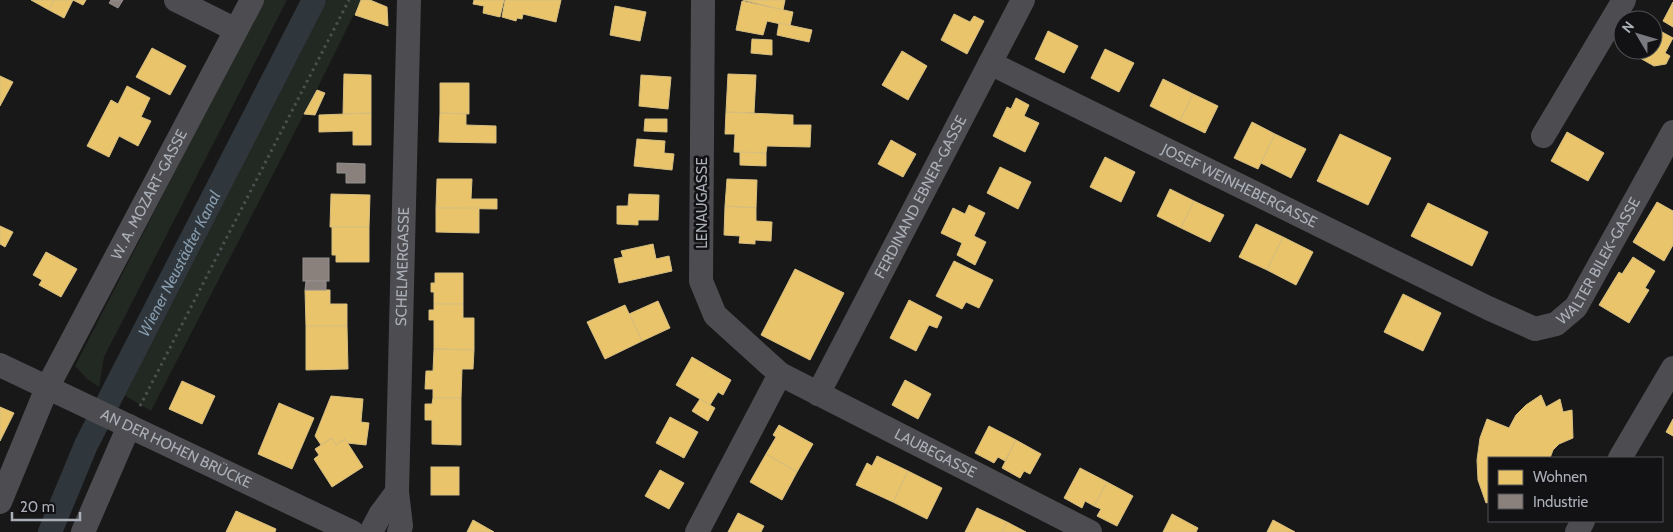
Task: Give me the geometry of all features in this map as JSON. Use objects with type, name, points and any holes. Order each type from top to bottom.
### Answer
[{"type":"street","points":[[176,0],[236,30]]},
{"type":"street","name":"W. A. MOZART-GASSE","points":[[0,502],[252,0]]},
{"type":"street","name":"SCHELMERGASSE","points":[[399,532],[401,526],[397,492],[409,0]]},
{"type":"street","name":"LENAUGASSE","points":[[703,0],[701,281],[715,315],[780,374]]},
{"type":"street","name":"FERDINAND EBNER-GASSE","points":[[818,394],[1023,0]]},
{"type":"street","points":[[1543,136],[1624,0]]},
{"type":"street","name":"JOSEF WEINHEBERGASSE","points":[[990,63],[1488,308]]},
{"type":"street","name":"WALTER BILEK-GASSE","points":[[1488,308],[1536,329],[1556,324],[1576,307],[1673,132]]},
{"type":"street","name":"AN DER HOHEN BRÜCKE","points":[[0,366],[352,532]]},
{"type":"street","points":[[1621,457],[1673,368]]},
{"type":"street","points":[[697,532],[780,374]]},
{"type":"street","name":"LAUBEGASSE","points":[[780,374],[1090,532]]},
{"type":"street","points":[[82,532],[126,424]]},
{"type":"street","points":[[371,532],[380,515],[397,492]]},
{"type":"path","points":[[126,424],[349,0]]},
{"type":"shaded area","points":[[263,0],[287,0],[104,357],[99,387],[87,379],[75,366]]},
{"type":"shaded area","points":[[327,0],[361,0],[151,411],[124,395]]},
{"type":"building: Wohnen","points":[[31,0],[54,0],[49,10]]},
{"type":"building: Wohnen","points":[[54,0],[73,0],[64,18],[49,10]]},
{"type":"building: Wohnen","points":[[73,0],[86,0],[83,5]]},
{"type":"building: Wohnen","points":[[361,0],[370,0],[387,7],[388,26],[355,15]]},
{"type":"building: Wohnen","points":[[474,0],[504,0],[500,17],[483,13],[484,6],[473,4]]},
{"type":"building: Wohnen","points":[[505,0],[561,0],[556,22],[523,14],[522,19],[517,18],[516,21],[502,17]]},
{"type":"building: Wohnen","points":[[743,0],[785,0],[783,10]]},
{"type":"building: Wohnen","points":[[742,1],[793,12],[790,26],[767,21],[763,35],[736,30]]},
{"type":"building: Wohnen","points":[[1673,2],[1673,27],[1663,21]]},
{"type":"building: Wohnen","points":[[615,6],[646,12],[640,41],[610,35]]},
{"type":"building: Wohnen","points":[[954,14],[970,22],[974,16],[984,21],[967,54],[941,40]]},
{"type":"building: Wohnen","points":[[779,23],[812,30],[809,42],[777,35]]},
{"type":"building: Wohnen","points":[[1048,31],[1078,46],[1064,73],[1035,59]]},
{"type":"building: Wohnen","points":[[1663,32],[1673,38],[1665,53],[1670,56],[1666,64],[1654,66],[1644,60],[1663,60]]},
{"type":"building: Wohnen","points":[[752,39],[772,40],[772,55],[751,53]]},
{"type":"building: Wohnen","points":[[152,48],[186,66],[170,95],[136,77]]},
{"type":"building: Wohnen","points":[[1105,49],[1134,63],[1119,92],[1091,78]]},
{"type":"building: Wohnen","points":[[902,51],[927,66],[908,100],[882,85]]},
{"type":"building: Wohnen","points":[[344,74],[371,75],[371,113],[343,114]]},
{"type":"building: Wohnen","points":[[728,74],[756,75],[754,113],[726,112]]},
{"type":"building: Wohnen","points":[[641,75],[671,77],[668,109],[639,106]]},
{"type":"building: Wohnen","points":[[0,76],[13,82],[0,106]]},
{"type":"building: Wohnen","points":[[1163,79],[1193,94],[1180,121],[1150,106]]},
{"type":"building: Wohnen","points":[[440,83],[469,83],[469,114],[440,113]]},
{"type":"building: Wohnen","points":[[127,86],[150,98],[141,117],[151,121],[138,146],[119,136],[109,157],[87,146],[111,100],[118,104]]},
{"type":"building: Wohnen","points":[[317,90],[325,93],[315,115],[304,114]]},
{"type":"building: Wohnen","points":[[1193,94],[1218,106],[1205,133],[1180,121]]},
{"type":"building: Wohnen","points":[[1016,98],[1029,105],[1024,116],[1039,123],[1025,152],[993,136],[1007,107],[1011,109]]},
{"type":"building: Wohnen","points":[[726,112],[793,115],[793,125],[811,125],[810,147],[767,146],[766,153],[734,152],[735,134],[725,134]]},
{"type":"building: Wohnen","points":[[371,113],[371,145],[353,145],[353,131],[319,132],[319,115]]},
{"type":"building: Wohnen","points":[[440,113],[466,114],[466,125],[496,126],[496,143],[439,142]]},
{"type":"building: Wohnen","points":[[645,119],[667,119],[667,132],[644,131]]},
{"type":"building: Wohnen","points":[[1252,122],[1275,134],[1258,169],[1234,158]]},
{"type":"building: Wohnen","points":[[1567,132],[1604,153],[1588,181],[1551,161]]},
{"type":"building: Wohnen","points":[[1275,134],[1306,149],[1291,178],[1261,163]]},
{"type":"building: Wohnen","points":[[1340,134],[1391,158],[1368,205],[1317,181]]},
{"type":"building: Wohnen","points":[[637,139],[665,141],[664,153],[674,154],[672,170],[634,166]]},
{"type":"building: Wohnen","points":[[891,140],[916,154],[903,177],[878,164]]},
{"type":"building: Wohnen","points":[[740,152],[766,153],[766,166],[740,165]]},
{"type":"building: Wohnen","points":[[1105,157],[1135,172],[1121,202],[1090,187]]},
{"type":"building: Wohnen","points":[[1000,167],[1031,182],[1018,209],[987,193]]},
{"type":"building: Wohnen","points":[[437,179],[472,179],[471,199],[497,199],[497,209],[436,208]]},
{"type":"building: Wohnen","points":[[727,179],[757,180],[756,208],[725,206]]},
{"type":"building: Wohnen","points":[[1170,189],[1194,201],[1181,228],[1157,216]]},
{"type":"building: Wohnen","points":[[331,194],[370,195],[369,227],[330,227]]},
{"type":"building: Wohnen","points":[[629,194],[659,195],[658,220],[638,220],[638,225],[617,224],[617,206],[628,206]]},
{"type":"building: Wohnen","points":[[1194,201],[1224,215],[1210,242],[1181,228]]},
{"type":"building: Wohnen","points":[[1657,202],[1673,211],[1673,245],[1664,261],[1633,242]]},
{"type":"building: Wohnen","points":[[1428,203],[1488,232],[1472,266],[1411,236]]},
{"type":"building: Wohnen","points":[[969,205],[985,213],[974,236],[986,242],[975,265],[957,255],[962,243],[941,233],[953,208],[965,214]]},
{"type":"building: Wohnen","points":[[725,206],[756,208],[756,221],[772,222],[771,241],[755,240],[755,244],[739,243],[740,236],[724,235]]},
{"type":"building: Wohnen","points":[[436,208],[479,208],[479,233],[436,232]]},
{"type":"building: Wohnen","points":[[1256,224],[1283,237],[1267,270],[1239,257]]},
{"type":"building: Wohnen","points":[[0,226],[13,232],[5,247],[0,244]]},
{"type":"building: Wohnen","points":[[332,227],[369,227],[369,262],[336,262],[336,255],[332,255]]},
{"type":"building: Wohnen","points":[[1283,237],[1313,252],[1296,285],[1267,270]]},
{"type":"building: Wohnen","points":[[653,244],[656,259],[669,256],[672,271],[619,283],[614,259],[623,257],[621,251]]},
{"type":"building: Wohnen","points":[[46,252],[77,269],[61,297],[39,285],[42,280],[33,275]]},
{"type":"building: Wohnen","points":[[1633,257],[1655,271],[1645,288],[1649,290],[1629,323],[1599,305],[1619,272],[1622,274]]},
{"type":"building: Wohnen","points":[[954,261],[993,280],[979,308],[966,302],[962,309],[936,296]]},
{"type":"building: Wohnen","points":[[795,269],[844,293],[810,360],[761,335]]},
{"type":"building: Wohnen","points":[[435,273],[463,273],[463,304],[434,304],[434,292],[431,292],[431,283],[435,283]]},
{"type":"building: Wohnen","points":[[305,290],[330,290],[330,304],[347,304],[347,326],[306,326]]},
{"type":"building: Wohnen","points":[[1403,294],[1441,313],[1423,351],[1384,332]]},
{"type":"building: Wohnen","points":[[909,300],[942,317],[937,328],[929,325],[916,351],[890,338]]},
{"type":"building: Wohnen","points":[[658,301],[670,328],[642,341],[629,314]]},
{"type":"building: Wohnen","points":[[434,304],[463,304],[463,318],[474,318],[474,350],[434,349],[434,320],[429,320],[429,310],[434,310]]},
{"type":"building: Wohnen","points":[[625,305],[642,341],[605,359],[587,322]]},
{"type":"building: Wohnen","points":[[306,326],[347,326],[348,369],[306,370]]},
{"type":"building: Wohnen","points":[[434,349],[474,350],[473,369],[462,369],[461,398],[433,398],[433,389],[425,389],[426,371],[433,371]]},
{"type":"building: Wohnen","points":[[692,357],[731,380],[723,395],[718,392],[710,405],[676,385]]},
{"type":"building: Wohnen","points":[[905,380],[931,394],[918,419],[892,405]]},
{"type":"building: Wohnen","points":[[182,381],[215,396],[202,424],[169,409]]},
{"type":"building: Wohnen","points":[[1541,395],[1546,407],[1560,399],[1563,412],[1572,410],[1573,438],[1559,444],[1553,450],[1550,457],[1488,457],[1488,502],[1486,503],[1478,480],[1477,460],[1480,438],[1487,419],[1509,428],[1516,415],[1526,405]]},
{"type":"building: Wohnen","points":[[331,396],[363,399],[361,422],[369,423],[366,445],[347,443],[345,439],[336,445],[332,438],[321,445],[315,436]]},
{"type":"building: Wohnen","points":[[433,398],[461,398],[461,445],[432,444],[432,420],[425,420],[425,404],[432,404]]},
{"type":"building: Wohnen","points":[[700,399],[715,408],[708,421],[692,411]]},
{"type":"building: Wohnen","points":[[279,403],[314,418],[292,469],[258,454]]},
{"type":"building: Wohnen","points":[[0,407],[14,413],[0,441]]},
{"type":"building: Wohnen","points":[[670,417],[698,432],[684,458],[656,443]]},
{"type":"building: Wohnen","points":[[1673,419],[1673,436],[1666,432]]},
{"type":"building: Wohnen","points":[[779,425],[813,444],[797,472],[766,454],[776,437],[773,435]]},
{"type":"building: Wohnen","points":[[989,426],[1016,440],[1005,461],[998,457],[994,463],[975,453]]},
{"type":"building: Wohnen","points":[[332,438],[336,445],[345,439],[363,467],[332,487],[314,459],[319,455],[315,449]]},
{"type":"building: Wohnen","points":[[1016,440],[1041,454],[1030,474],[1024,471],[1020,478],[1002,468]]},
{"type":"building: Wohnen","points":[[766,454],[797,472],[782,500],[750,482]]},
{"type":"building: Wohnen","points":[[877,456],[908,471],[893,502],[856,485],[867,463],[872,466]]},
{"type":"building: Wohnen","points":[[431,467],[459,467],[459,495],[431,495]]},
{"type":"building: Wohnen","points":[[1080,468],[1107,482],[1094,506],[1085,501],[1082,508],[1064,498]]},
{"type":"building: Wohnen","points":[[660,470],[684,483],[669,509],[645,496]]},
{"type":"building: Wohnen","points":[[908,471],[942,488],[927,519],[893,502]]},
{"type":"building: Wohnen","points":[[1107,482],[1133,496],[1117,526],[1097,516],[1101,509],[1094,506]]},
{"type":"building: Wohnen","points":[[977,508],[1007,522],[1002,532],[965,532]]},
{"type":"building: Wohnen","points":[[236,511],[276,529],[275,532],[226,532]]},
{"type":"building: Wohnen","points":[[738,513],[764,526],[761,532],[728,532]]},
{"type":"building: Wohnen","points":[[1172,514],[1198,528],[1196,532],[1163,532]]},
{"type":"building: Wohnen","points":[[473,520],[494,532],[467,532]]},
{"type":"building: Wohnen","points":[[1273,520],[1295,532],[1267,532]]},
{"type":"building: Wohnen","points":[[1007,522],[1026,532],[1002,532]]},
{"type":"building: Industrie","points":[[111,0],[123,0],[118,8],[109,3]]},
{"type":"building: Industrie","points":[[337,163],[365,164],[365,183],[346,183],[346,173],[337,173]]},
{"type":"building: Industrie","points":[[303,258],[329,258],[329,281],[303,281]]},
{"type":"building: Industrie","points":[[306,281],[326,281],[326,290],[305,290]]},
{"type":"waterway","name":"Wiener Neustädter Kanal","points":[[50,532],[86,445],[314,0]]}]
